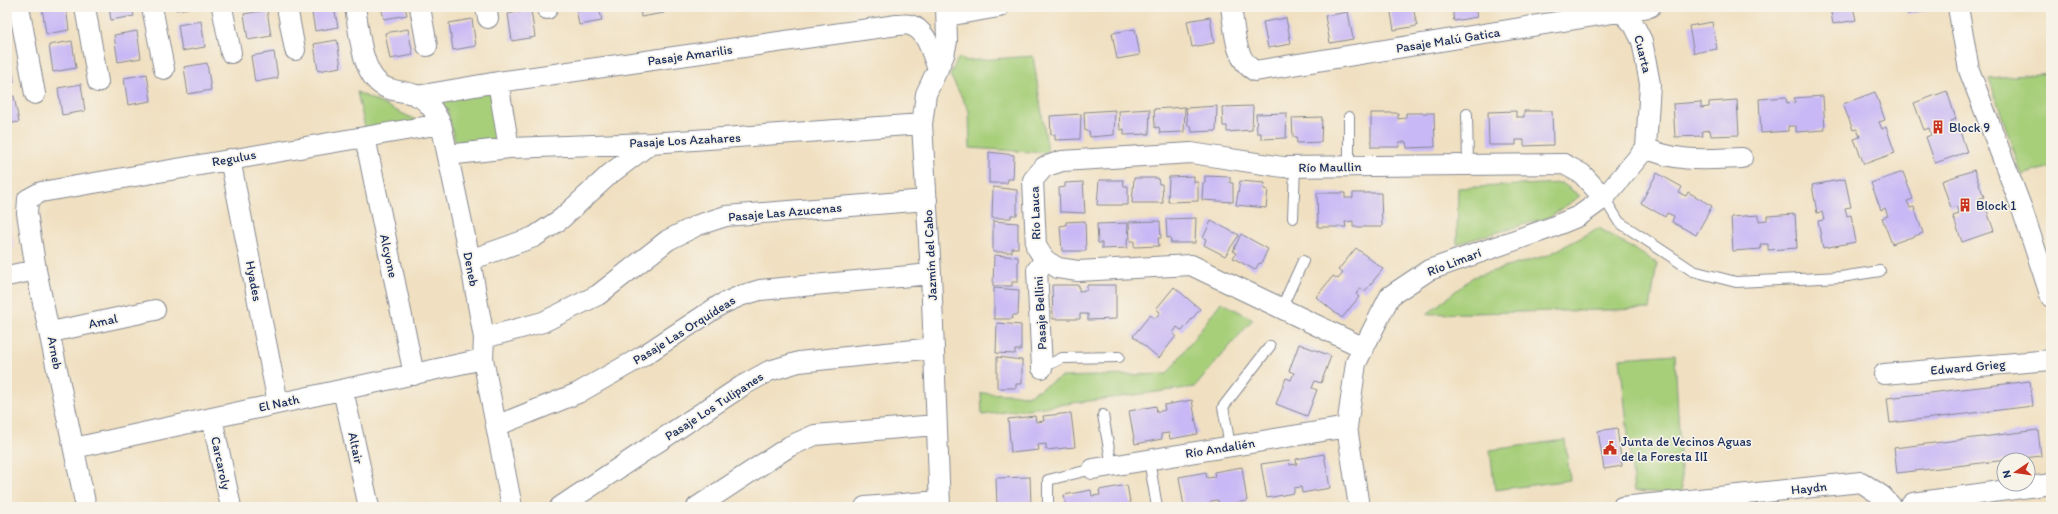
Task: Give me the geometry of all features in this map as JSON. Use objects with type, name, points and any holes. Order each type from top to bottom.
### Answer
[{"type":"street","points":[[19,7],[35,94]]},
{"type":"street","points":[[85,7],[98,82]]},
{"type":"street","points":[[152,7],[164,69]]},
{"type":"street","points":[[222,7],[231,53]]},
{"type":"street","points":[[287,7],[295,50]]},
{"type":"street","name":"Deneb","points":[[355,7],[363,52],[369,70],[380,84],[397,92],[418,96],[432,107],[441,124],[470,260],[484,338],[483,359],[512,507]]},
{"type":"street","points":[[420,7],[427,46]]},
{"type":"street","points":[[947,12],[999,7]]},
{"type":"street","name":"Pasaje Malú Gatica","points":[[1231,7],[1241,57],[1246,66],[1255,71],[1619,9],[1650,7]]},
{"type":"street","points":[[1958,7],[1969,70],[2022,209],[2051,297]]},
{"type":"street","name":"Cuarta","points":[[1619,9],[1634,25],[1642,41],[1650,84],[1646,148]]},
{"type":"street","name":"Jazmín del Cabo","points":[[939,504],[931,274],[922,124],[926,94],[938,69],[947,41],[947,12]]},
{"type":"street","name":"Pasaje Amarilis","points":[[418,96],[498,82],[910,25],[919,30],[927,41],[938,69]]},
{"type":"street","points":[[498,82],[509,148]]},
{"type":"street","name":"Regulus","points":[[28,199],[41,192],[441,124]]},
{"type":"street","name":"Pasaje Los Azahares","points":[[448,155],[509,148],[652,143],[922,124]]},
{"type":"street","name":"Alcyone","points":[[364,137],[414,375]]},
{"type":"street","points":[[470,260],[534,237],[561,219],[610,174],[652,143]]},
{"type":"street","points":[[1646,148],[1684,160],[1742,158]]},
{"type":"street","name":"Río Limarí","points":[[1359,507],[1348,427],[1356,363],[1390,296],[1429,270],[1550,228],[1579,216],[1604,198],[1646,148]]},
{"type":"street","name":"Río Maullin","points":[[1044,167],[1062,161],[1191,153],[1283,167],[1564,164],[1582,174],[1604,198]]},
{"type":"street","name":"Hyades","points":[[230,159],[278,403]]},
{"type":"street","name":"Río Lauca","points":[[1044,167],[1034,180],[1036,246],[1045,260]]},
{"type":"street","name":"Arneb","points":[[28,199],[26,214],[36,270],[51,332],[86,507]]},
{"type":"street","name":"Pasaje Las Azucenas","points":[[484,338],[543,322],[598,295],[668,240],[698,225],[726,216],[927,200]]},
{"type":"street","points":[[1045,260],[1058,268],[1078,271],[1191,265],[1364,348]]},
{"type":"street","name":"Pasaje Bellini","points":[[1042,368],[1037,270],[1045,260]]},
{"type":"street","points":[[7,276],[36,270]]},
{"type":"street","name":"Pasaje Las Orquídeas","points":[[496,426],[578,393],[643,356],[720,305],[740,296],[760,290],[931,274]]},
{"type":"street","name":"Amal","points":[[51,332],[155,310]]},
{"type":"street","name":"Pasaje Los Tulipanes","points":[[560,507],[742,386],[769,371],[798,362],[934,348]]},
{"type":"street","name":"El Nath","points":[[74,448],[483,359]]},
{"type":"street","name":"Edward Grieg","points":[[1884,374],[2051,360]]},
{"type":"street","name":"Altair","points":[[343,390],[368,507]]},
{"type":"street","name":"Carcaroly","points":[[212,418],[231,507]]},
{"type":"street","points":[[697,507],[790,446],[815,435],[936,425]]},
{"type":"street","name":"Río Andalién","points":[[1103,467],[1348,427]]},
{"type":"street","name":"Haydn","points":[[1622,507],[1861,482],[1882,496],[1892,507]]},
{"type":"street","points":[[1909,507],[1913,503],[2051,484]]},
{"type":"street","points":[[864,507],[939,504]]},
{"type":"lane","points":[[1467,114],[1468,165]]},
{"type":"lane","points":[[1349,117],[1349,166]]},
{"type":"lane","points":[[1293,218],[1295,167]]},
{"type":"lane","points":[[1604,198],[1620,222],[1693,271],[1736,282],[1840,277],[1880,271]]},
{"type":"lane","points":[[1281,309],[1304,260]]},
{"type":"lane","points":[[1230,446],[1223,407],[1270,346]]},
{"type":"lane","points":[[1042,368],[1062,358],[1119,357]]},
{"type":"lane","points":[[1048,507],[1048,480],[1103,467],[1103,415]]},
{"type":"lane","points":[[1149,460],[1157,507]]},
{"type":"shaded area","points":[[7,206],[15,247],[7,256]]},
{"type":"green space","points":[[1033,56],[1048,153],[970,148],[969,111],[950,75],[959,57],[965,61]]},
{"type":"green space","points":[[2051,73],[2051,167],[2022,175],[1989,78]]},
{"type":"green space","points":[[490,90],[500,139],[455,142],[447,109],[440,100]]},
{"type":"green space","points":[[357,92],[418,121],[366,132]]},
{"type":"green space","points":[[1562,183],[1580,196],[1550,217],[1457,244],[1458,188]]},
{"type":"green space","points":[[1599,228],[1657,263],[1650,309],[1427,314],[1473,277],[1548,255]]},
{"type":"green space","points":[[1221,302],[1253,319],[1195,387],[982,415],[981,393],[1029,395],[1061,377],[1167,374]]},
{"type":"green space","points":[[1675,354],[1682,494],[1634,491],[1620,358]]},
{"type":"green space","points":[[1565,440],[1570,480],[1495,490],[1490,450]]},
{"type":"building","points":[[42,7],[66,7],[69,30],[46,34]]},
{"type":"building","points":[[109,7],[132,7],[134,16],[111,20]]},
{"type":"building","points":[[176,7],[189,7],[189,8],[176,10]]},
{"type":"building","points":[[311,7],[334,7],[338,27],[315,31]]},
{"type":"building","points":[[381,7],[405,7],[407,15],[384,19]]},
{"type":"building","points":[[576,7],[599,7],[602,21],[579,25]]},
{"type":"building","points":[[640,7],[663,7],[664,13],[641,17]]},
{"type":"building","points":[[1390,7],[1413,7],[1417,26],[1394,30]]},
{"type":"building","points":[[1452,7],[1475,7],[1477,17],[1454,21]]},
{"type":"building","points":[[1830,7],[1853,7],[1856,20],[1833,24]]},
{"type":"building","points":[[1906,7],[1930,7],[1930,10],[1907,14]]},
{"type":"building","points":[[267,10],[271,36],[248,40],[244,14]]},
{"type":"building","points":[[531,10],[535,37],[512,41],[508,14]]},
{"type":"building","points":[[1348,12],[1353,39],[1330,43],[1325,16]]},
{"type":"building","points":[[1210,17],[1214,43],[1192,47],[1187,21]]},
{"type":"building","points":[[1286,18],[1291,44],[1268,48],[1263,22]]},
{"type":"building","points":[[472,19],[476,46],[453,50],[449,23]]},
{"type":"building","points":[[201,21],[205,47],[182,51],[178,25]]},
{"type":"building","points":[[1712,22],[1717,49],[1694,53],[1689,26]]},
{"type":"building","points":[[408,29],[413,55],[390,59],[385,33]]},
{"type":"building","points":[[1135,29],[1140,55],[1117,59],[1112,33]]},
{"type":"building","points":[[137,31],[141,58],[118,62],[114,35]]},
{"type":"building","points":[[337,40],[341,67],[318,71],[314,44]]},
{"type":"building","points":[[72,41],[76,68],[53,72],[49,45]]},
{"type":"building","points":[[274,52],[278,78],[255,82],[251,56]]},
{"type":"building","points":[[7,56],[10,56],[14,82],[7,83]]},
{"type":"building","points":[[207,63],[211,90],[188,94],[184,67]]},
{"type":"building","points":[[147,74],[151,101],[128,105],[124,78]]},
{"type":"building","points":[[81,84],[85,111],[62,115],[58,88]]},
{"type":"building","name":"Block 9","points":[[1947,91],[1956,119],[1951,121],[1953,128],[1958,126],[1967,152],[1935,163],[1926,137],[1931,135],[1929,128],[1924,130],[1914,103]]},
{"type":"building","points":[[1875,92],[1885,120],[1879,122],[1882,129],[1886,127],[1895,153],[1864,164],[1854,139],[1860,137],[1857,129],[1853,130],[1843,104]]},
{"type":"building","points":[[14,96],[19,122],[7,124],[7,97]]},
{"type":"building","points":[[1823,96],[1825,130],[1796,132],[1796,126],[1788,126],[1788,131],[1761,133],[1759,99],[1786,97],[1787,103],[1795,102],[1794,98]]},
{"type":"building","points":[[1737,100],[1739,135],[1711,136],[1710,130],[1702,131],[1703,136],[1675,137],[1673,104],[1701,102],[1701,108],[1709,107],[1709,102]]},
{"type":"building","points":[[1217,106],[1216,131],[1192,132],[1191,126],[1188,126],[1186,108]]},
{"type":"building","points":[[1253,106],[1252,130],[1227,132],[1227,126],[1223,126],[1222,107]]},
{"type":"building","points":[[1185,107],[1184,132],[1160,133],[1159,127],[1155,128],[1154,109]]},
{"type":"building","points":[[1150,109],[1149,134],[1124,135],[1124,129],[1120,130],[1119,111]]},
{"type":"building","points":[[1115,110],[1114,135],[1090,137],[1089,131],[1085,131],[1084,112]]},
{"type":"building","points":[[1516,111],[1516,117],[1524,117],[1524,111],[1552,111],[1553,145],[1524,146],[1524,140],[1516,140],[1516,145],[1489,145],[1488,112]]},
{"type":"building","points":[[1287,113],[1286,138],[1261,139],[1261,133],[1257,133],[1256,114]]},
{"type":"building","points":[[1371,113],[1398,113],[1398,119],[1406,118],[1406,113],[1434,113],[1435,147],[1407,148],[1406,142],[1399,142],[1399,147],[1371,147]]},
{"type":"building","points":[[1081,114],[1080,139],[1055,140],[1055,134],[1051,135],[1050,116]]},
{"type":"building","points":[[1322,117],[1321,142],[1297,143],[1296,137],[1293,137],[1292,118]]},
{"type":"building","points":[[989,152],[1014,155],[1013,179],[1008,179],[1007,183],[989,183]]},
{"type":"building","name":"Block 1","points":[[1974,170],[1984,197],[1978,199],[1981,206],[1985,205],[1994,231],[1962,242],[1953,216],[1959,214],[1956,206],[1951,208],[1942,181]]},
{"type":"building","points":[[1903,172],[1913,199],[1907,201],[1910,208],[1914,207],[1923,233],[1892,244],[1882,218],[1888,216],[1885,208],[1881,210],[1871,183]]},
{"type":"building","points":[[1657,173],[1682,187],[1679,193],[1686,196],[1688,192],[1712,206],[1696,235],[1672,222],[1674,216],[1667,213],[1665,217],[1641,203]]},
{"type":"building","points":[[1194,176],[1194,182],[1198,182],[1198,201],[1168,202],[1169,177]]},
{"type":"building","points":[[1205,176],[1230,177],[1230,183],[1233,183],[1233,202],[1202,200]]},
{"type":"building","points":[[1134,178],[1158,178],[1159,184],[1162,184],[1163,203],[1132,203]]},
{"type":"building","points":[[1845,179],[1851,207],[1845,208],[1847,216],[1851,215],[1856,242],[1823,248],[1818,221],[1824,220],[1822,212],[1817,213],[1812,185]]},
{"type":"building","points":[[1099,180],[1123,180],[1124,186],[1128,186],[1128,205],[1097,205]]},
{"type":"building","points":[[1240,181],[1265,183],[1264,189],[1268,190],[1266,208],[1236,205]]},
{"type":"building","points":[[1083,182],[1085,213],[1060,212],[1059,188],[1065,187],[1065,183]]},
{"type":"building","points":[[993,187],[1017,190],[1017,215],[1011,215],[1011,218],[992,218]]},
{"type":"building","points":[[1317,193],[1345,193],[1345,198],[1353,198],[1353,193],[1381,193],[1382,227],[1353,227],[1353,221],[1345,222],[1346,227],[1318,227]]},
{"type":"building","points":[[1795,214],[1797,248],[1768,250],[1768,244],[1760,244],[1761,249],[1733,251],[1731,217],[1759,215],[1759,221],[1767,220],[1767,216]]},
{"type":"building","points":[[1196,218],[1195,243],[1171,243],[1170,237],[1167,238],[1166,219]]},
{"type":"building","points":[[993,221],[1018,223],[1018,248],[1012,248],[1012,252],[993,252]]},
{"type":"building","points":[[1085,221],[1086,251],[1062,251],[1060,226],[1066,225],[1066,222]]},
{"type":"building","points":[[1160,221],[1161,238],[1158,238],[1159,246],[1134,247],[1134,241],[1130,241],[1129,222]]},
{"type":"building","points":[[1211,221],[1239,235],[1225,256],[1204,245],[1206,239],[1203,238]]},
{"type":"building","points":[[1128,223],[1127,248],[1102,249],[1102,243],[1098,243],[1097,224]]},
{"type":"building","points":[[1241,234],[1268,249],[1261,264],[1259,263],[1255,270],[1233,258],[1236,253],[1233,251]]},
{"type":"building","points":[[1356,248],[1383,269],[1365,291],[1360,288],[1356,294],[1359,297],[1342,318],[1316,297],[1333,276],[1338,279],[1343,273],[1338,270]]},
{"type":"building","points":[[994,255],[1018,257],[1018,282],[1012,282],[1012,286],[993,286]]},
{"type":"building","points":[[1052,285],[1079,285],[1079,291],[1087,290],[1087,285],[1116,285],[1116,319],[1088,320],[1088,314],[1080,314],[1080,319],[1053,319]]},
{"type":"building","points":[[1174,287],[1200,309],[1182,331],[1177,327],[1173,333],[1176,336],[1159,358],[1133,336],[1150,315],[1155,319],[1160,312],[1156,309]]},
{"type":"building","points":[[994,288],[1019,290],[1018,315],[1013,315],[1012,319],[994,319]]},
{"type":"building","points":[[997,323],[1021,325],[1021,350],[1015,350],[1015,354],[996,353]]},
{"type":"building","points":[[1299,344],[1331,356],[1321,383],[1315,381],[1312,388],[1317,390],[1307,416],[1276,404],[1286,378],[1291,380],[1294,373],[1289,371]]},
{"type":"building","points":[[997,357],[1022,360],[1022,384],[1016,384],[1016,388],[997,388]]},
{"type":"building","points":[[2030,381],[2033,406],[1890,423],[1887,398]]},
{"type":"building","points":[[1192,400],[1198,434],[1170,439],[1169,433],[1161,434],[1162,439],[1135,444],[1129,411],[1156,406],[1157,412],[1165,410],[1164,405]]},
{"type":"building","points":[[1071,413],[1075,447],[1046,450],[1046,444],[1038,445],[1039,450],[1011,453],[1008,419],[1035,416],[1036,422],[1044,421],[1043,416]]},
{"type":"building","name":"Junta de Vecinos Aguas de la Foresta III","points":[[1617,428],[1622,466],[1604,469],[1598,431]]},
{"type":"building","points":[[2038,430],[2041,456],[2036,457],[2036,452],[1996,452],[1996,461],[1897,473],[1894,448]]},
{"type":"building","points":[[1324,454],[1330,488],[1302,493],[1301,487],[1294,488],[1294,493],[1267,498],[1261,464],[1289,460],[1290,465],[1297,464],[1296,459]]},
{"type":"building","points":[[1242,467],[1247,501],[1219,506],[1218,500],[1211,501],[1211,506],[1184,507],[1179,477],[1206,472],[1207,478],[1215,477],[1214,472]]},
{"type":"building","points":[[1030,477],[1031,506],[997,506],[996,478]]},
{"type":"building","points":[[1127,485],[1131,507],[1066,507],[1064,495],[1091,490],[1092,496],[1100,495],[1099,490]]},
{"type":"place","name":"Block 9","points":[[1938,127]]},
{"type":"place","name":"Block 1","points":[[1965,205]]},
{"type":"place","name":"Junta de Vecinos Aguas de la Foresta III","points":[[1610,448]]}]
